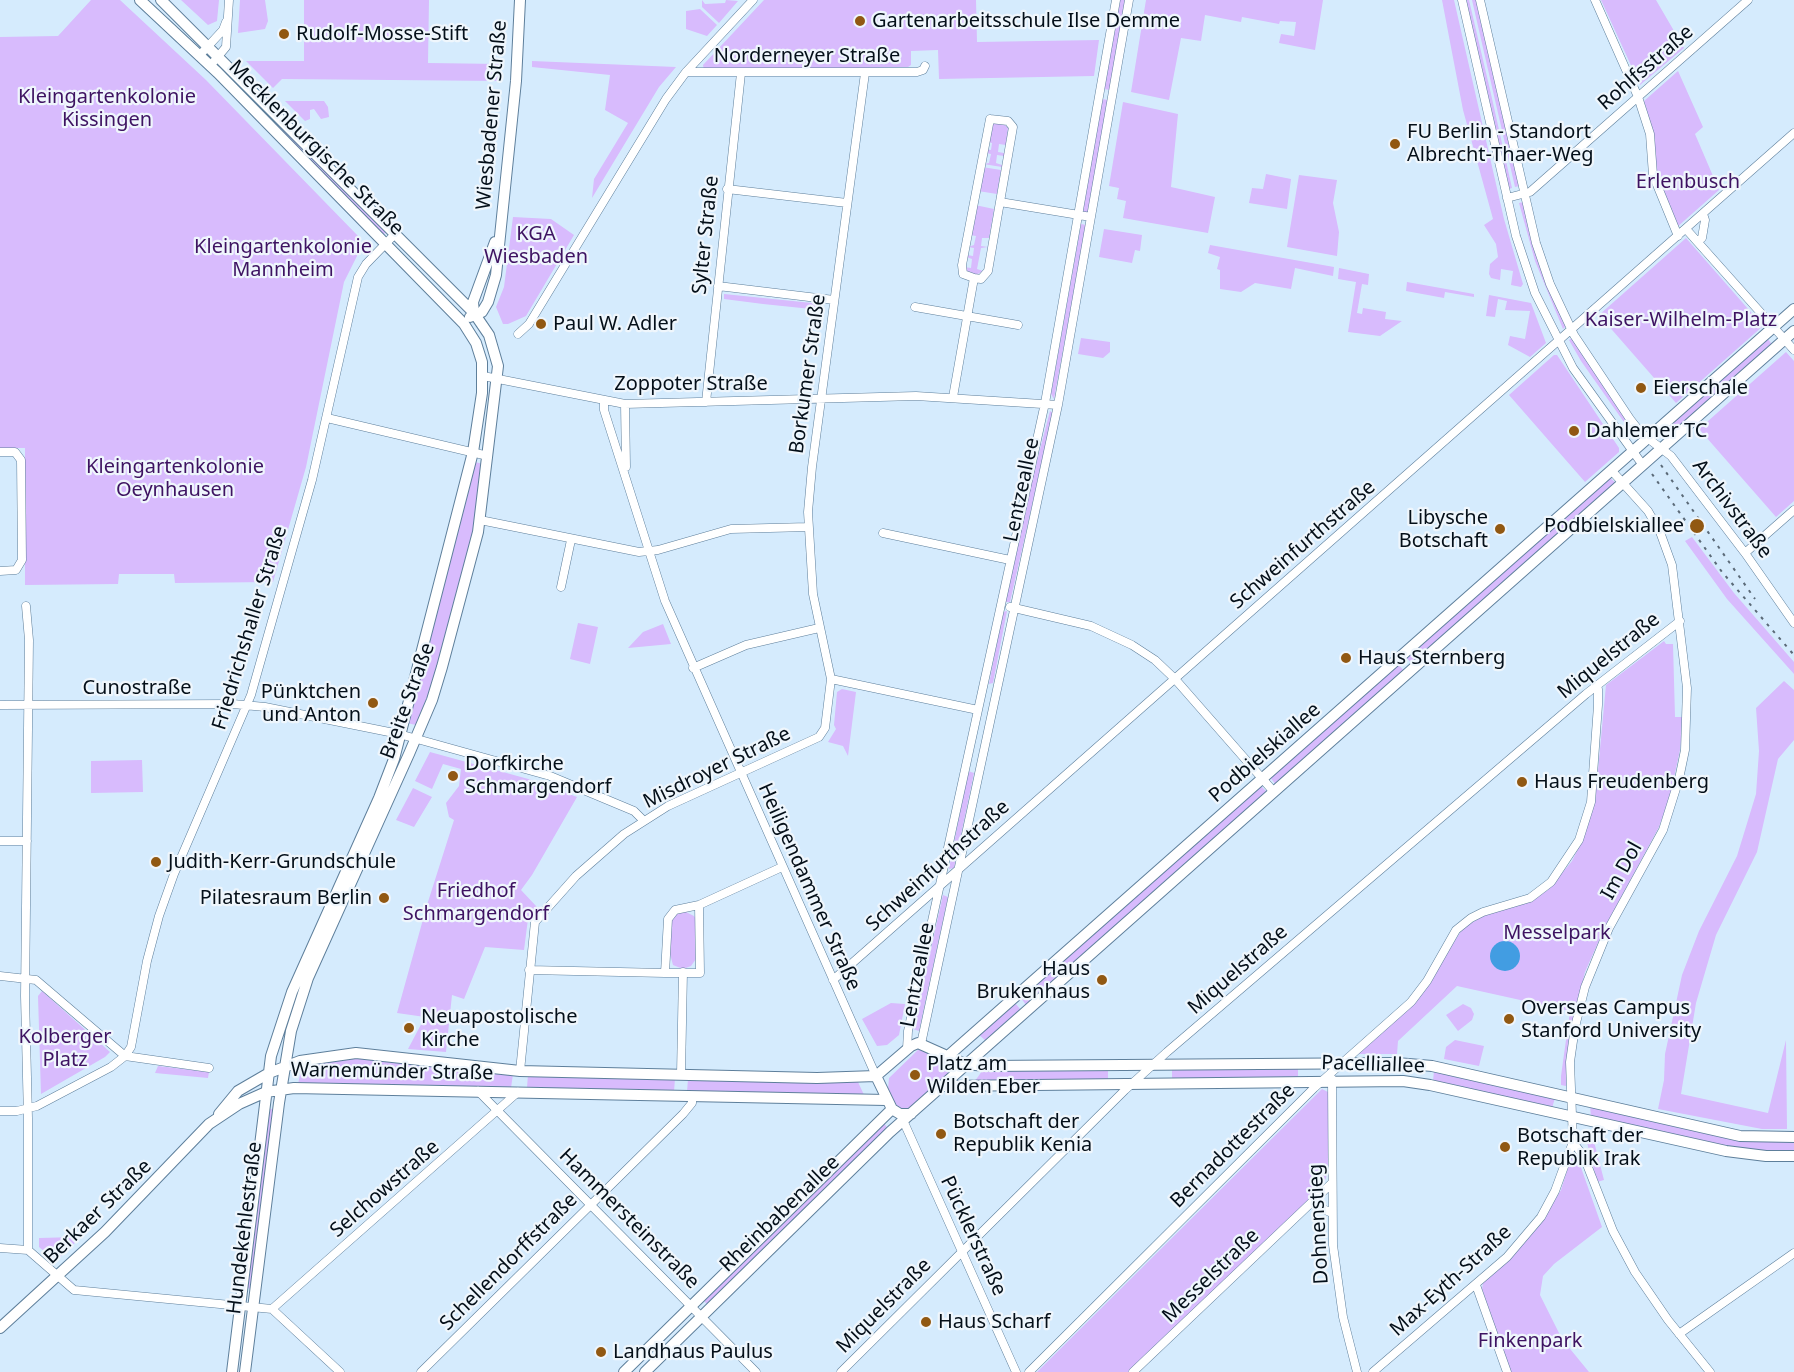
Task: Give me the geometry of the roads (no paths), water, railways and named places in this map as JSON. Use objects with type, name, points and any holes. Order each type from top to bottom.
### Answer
[{"type":"street","name":"Mecklenburgische Straße","points":[[140,0],[210,66],[464,324]]},
{"type":"street","name":"Mecklenburgische Straße","points":[[161,0],[474,313]]},
{"type":"street","points":[[210,66],[226,47],[229,0]]},
{"type":"street","name":"Wiesbadener Straße","points":[[474,313],[473,302],[499,234],[516,81],[519,0]]},
{"type":"street","points":[[518,334],[529,324],[666,99],[686,72],[753,0]]},
{"type":"street","name":"Lentzeallee","points":[[907,1049],[908,1031],[1046,403],[1116,0]]},
{"type":"street","name":"Lentzeallee","points":[[921,1044],[956,871],[1058,405],[1129,0]]},
{"type":"street","points":[[1462,0],[1507,198],[1527,271],[1558,342],[1586,388],[1642,464]]},
{"type":"street","name":"Archivstraße","points":[[1480,0],[1542,263],[1572,330],[1590,362],[1630,419],[1662,447],[1745,553],[1794,623]]},
{"type":"street","points":[[1595,0],[1638,97],[1650,134],[1653,175],[1678,236]]},
{"type":"street","name":"Rohlfsstraße","points":[[1507,198],[1530,192],[1748,0]]},
{"type":"street","points":[[199,56],[223,30],[228,18]]},
{"type":"street","name":"Norderneyer Straße","points":[[686,72],[917,72],[923,70],[925,66]]},
{"type":"street","name":"Sylter Straße","points":[[706,402],[741,73]]},
{"type":"street","name":"Borkumer Straße","points":[[831,679],[819,628],[811,573],[808,527],[821,399],[865,73]]},
{"type":"street","points":[[1100,94],[1112,96]]},
{"type":"street","points":[[990,119],[1008,121],[1013,127],[1000,202],[988,271],[981,279],[963,274],[962,265],[990,119]]},
{"type":"street","name":"Schweinfurthstraße","points":[[833,980],[1794,134]]},
{"type":"street","points":[[727,189],[847,203]]},
{"type":"street","points":[[1000,202],[1091,217]]},
{"type":"street","points":[[1698,241],[1702,238],[1705,220],[1703,214]]},
{"type":"street","points":[[1686,229],[1794,350]]},
{"type":"street","name":"Friedrichshaller Straße","points":[[125,1056],[131,1047],[147,961],[174,874],[248,705],[300,524],[327,418],[358,277],[395,234]]},
{"type":"street","points":[[953,397],[974,278]]},
{"type":"street","points":[[718,286],[834,300]]},
{"type":"street","points":[[915,308],[1018,325]]},
{"type":"street","name":"Podbielskiallee","points":[[948,1056],[1794,309]]},
{"type":"street","points":[[464,324],[474,313]]},
{"type":"street","name":"Breite Straße","points":[[281,1089],[291,1031],[302,993],[416,739],[442,666],[480,520],[498,366],[493,343],[474,313]]},
{"type":"street","name":"Breite Straße","points":[[266,1092],[268,1073],[292,992],[379,798],[399,735],[473,452],[483,376],[480,353],[464,324]]},
{"type":"street","name":"Podbielskiallee","points":[[965,1064],[1794,331]]},
{"type":"street","name":"Zoppoter Straße","points":[[483,376],[625,404],[953,397],[1046,403]]},
{"type":"street","name":"Heiligendammer Straße","points":[[604,401],[604,410],[665,601],[739,773],[876,1076]]},
{"type":"street","points":[[1046,403],[1058,405]]},
{"type":"street","name":"Heiligendammer Straße","points":[[625,404],[625,474]]},
{"type":"street","points":[[327,418],[489,456]]},
{"type":"street","points":[[0,452],[15,452],[21,460],[22,560],[16,570],[0,571]]},
{"type":"street","name":"Im Dol","points":[[1612,471],[1648,511],[1665,544],[1676,588],[1687,688],[1685,750],[1679,779],[1663,830],[1592,965],[1573,1039],[1570,1097],[1573,1142],[1584,1157],[1606,1216],[1625,1255],[1653,1301],[1710,1372]]},
{"type":"street","points":[[1745,553],[1794,510]]},
{"type":"street","points":[[480,520],[627,552],[649,551],[731,529],[808,527]]},
{"type":"street","points":[[883,533],[1010,560]]},
{"type":"street","points":[[561,587],[571,540]]},
{"type":"street","points":[[1000,605],[1073,620],[1112,634],[1155,660],[1175,679],[1274,792]]},
{"type":"street","points":[[26,606],[28,619],[26,978],[28,1250]]},
{"type":"street","name":"Miquelstraße","points":[[841,1372],[1152,1066],[1595,686],[1680,621]]},
{"type":"street","points":[[693,668],[746,645],[819,628]]},
{"type":"street","points":[[1399,658],[1411,672]]},
{"type":"street","points":[[831,679],[978,710]]},
{"type":"street","name":"Misdroyer Straße","points":[[520,1071],[535,922],[597,856],[644,820],[822,734],[831,679]]},
{"type":"street","points":[[983,685],[996,688]]},
{"type":"street","name":"Bernadottestraße","points":[[1029,1372],[1342,1063],[1411,1002],[1427,981],[1447,943],[1461,926],[1483,912],[1530,898],[1551,882],[1569,860],[1579,840],[1591,802],[1598,705],[1598,689],[1595,686]]},
{"type":"street","name":"Cunostraße","points":[[0,705],[248,705],[399,735],[550,776],[634,811],[644,820]]},
{"type":"street","points":[[973,734],[985,736]]},
{"type":"street","points":[[0,841],[27,841]]},
{"type":"street","points":[[665,973],[668,919],[675,910],[699,905],[782,867]]},
{"type":"street","points":[[529,970],[700,973],[699,905]]},
{"type":"street","points":[[683,972],[681,1074],[687,1096]]},
{"type":"street","points":[[0,976],[36,980],[125,1056],[209,1068]]},
{"type":"street","points":[[1014,998],[1025,1011]]},
{"type":"street","points":[[898,1112],[876,1076],[907,1049],[921,1044],[965,1064],[942,1086]]},
{"type":"street","name":"Warnemünder Straße","points":[[285,1066],[313,1058],[356,1053],[520,1071],[824,1078],[876,1076]]},
{"type":"street","points":[[0,1111],[27,1109],[91,1078],[125,1056]]},
{"type":"street","points":[[1409,1082],[1410,1063]]},
{"type":"street","name":"Pacelliallee","points":[[965,1064],[1152,1066],[1410,1063],[1432,1066],[1740,1136],[1794,1137]]},
{"type":"street","name":"Berkaer Straße","points":[[0,1328],[160,1178],[218,1117],[227,1101],[238,1091],[268,1073],[285,1066]]},
{"type":"street","points":[[1430,1084],[1432,1066]]},
{"type":"street","name":"Warnemünder Straße","points":[[518,1092],[520,1071]]},
{"type":"street","name":"Pacelliallee","points":[[942,1086],[1329,1078],[1409,1082],[1430,1084],[1726,1151],[1766,1156],[1794,1156]]},
{"type":"street","name":"Dohnenstieg","points":[[1329,1078],[1336,1281],[1350,1349],[1358,1372]]},
{"type":"street","name":"Rheinbabenallee","points":[[624,1372],[898,1112],[942,1086]]},
{"type":"street","name":"Warnemünder Straße","points":[[266,1092],[281,1089],[687,1096],[898,1112]]},
{"type":"street","name":"Hundekehlestraße","points":[[245,1372],[259,1307],[281,1089]]},
{"type":"street","name":"Hammersteinstraße","points":[[478,1091],[756,1372]]},
{"type":"street","name":"Berkaer Straße","points":[[218,1117],[266,1092]]},
{"type":"street","name":"Hundekehlestraße","points":[[232,1372],[266,1092]]},
{"type":"street","name":"Selchowstraße","points":[[273,1309],[518,1092]]},
{"type":"street","name":"Schellendorffstraße","points":[[421,1372],[683,1114],[692,1103],[687,1096]]},
{"type":"street","name":"Rheinbabenallee","points":[[645,1372],[898,1112]]},
{"type":"street","name":"Pücklerstraße","points":[[898,1112],[1016,1372]]},
{"type":"street","name":"Max-Eyth-Straße","points":[[1373,1372],[1507,1257],[1541,1217],[1561,1179],[1573,1142]]},
{"type":"street","name":"Messelstraße","points":[[1133,1372],[1332,1184]]},
{"type":"street","points":[[1312,1204],[1332,1213]]},
{"type":"street","points":[[0,1248],[28,1250],[74,1290],[273,1309],[340,1372]]},
{"type":"street","points":[[1679,1334],[1794,1253]]},
{"type":"street","points":[[1476,1285],[1507,1372]]},
{"type":"water","points":[[1505,941],[1516,945],[1520,956],[1516,967],[1505,971],[1494,967],[1490,956],[1494,945]]},
{"type":"railway","points":[[1661,465],[1755,599]]},
{"type":"railway","points":[[1652,474],[1722,572],[1794,655]]},
{"type":"place","name":"Gartenarbeitsschule Ilse Demme","points":[[860,21]]},
{"type":"place","name":"Rudolf-Mosse-Stift","points":[[284,34]]},
{"type":"place","name":"FU Berlin - Standort Albrecht-Thaer-Weg","points":[[1395,144]]},
{"type":"place","name":"Paul W. Adler","points":[[541,324]]},
{"type":"place","name":"Eierschale","points":[[1641,388]]},
{"type":"place","name":"Dahlemer TC","points":[[1574,431]]},
{"type":"place","name":"Podbielskiallee","points":[[1697,526]]},
{"type":"place","name":"Libysche Botschaft","points":[[1500,529]]},
{"type":"place","name":"Haus Sternberg","points":[[1346,658]]},
{"type":"place","name":"Pünktchen und Anton","points":[[373,703]]},
{"type":"place","name":"Dorfkirche Schmargendorf","points":[[453,776]]},
{"type":"place","name":"Haus Freudenberg","points":[[1522,782]]},
{"type":"place","name":"Judith-Kerr-Grundschule","points":[[156,862]]},
{"type":"place","name":"Pilatesraum Berlin","points":[[384,898]]},
{"type":"place","name":"Haus Brukenhaus","points":[[1102,980]]},
{"type":"place","name":"Overseas Campus Stanford University","points":[[1509,1019]]},
{"type":"place","name":"Neuapostolische Kirche","points":[[409,1028]]},
{"type":"place","name":"Platz am Wilden Eber","points":[[915,1075]]},
{"type":"place","name":"Botschaft der Republik Kenia","points":[[941,1134]]},
{"type":"place","name":"Botschaft der Republik Irak","points":[[1505,1147]]},
{"type":"place","name":"Haus Scharf","points":[[926,1322]]},
{"type":"place","name":"Landhaus Paulus","points":[[601,1352]]},
{"type":"park label","name":"Kleingartenkolonie Kissingen","points":[[107,108]]},
{"type":"park label","name":"Erlenbusch","points":[[1688,182]]},
{"type":"park label","name":"KGA Wiesbaden","points":[[536,246]]},
{"type":"park label","name":"Kleingartenkolonie Mannheim","points":[[283,258]]},
{"type":"park label","name":"Kaiser-Wilhelm-Platz","points":[[1681,320]]},
{"type":"park label","name":"Kleingartenkolonie Oeynhausen","points":[[175,478]]},
{"type":"park label","name":"Friedhof Schmargendorf","points":[[476,902]]},
{"type":"park label","name":"Messelpark","points":[[1557,933]]},
{"type":"park label","name":"Kolberger Platz","points":[[65,1048]]},
{"type":"park label","name":"Finkenpark","points":[[1530,1341]]}]
